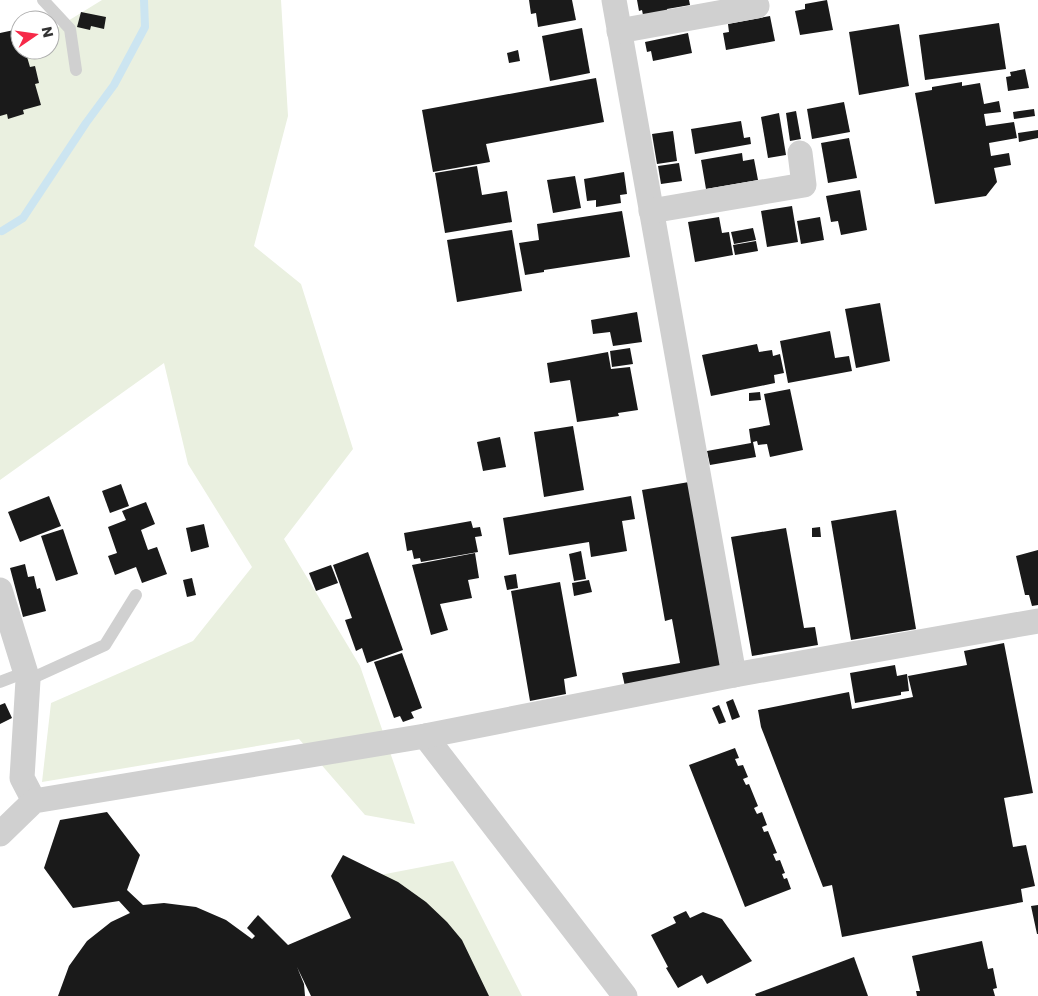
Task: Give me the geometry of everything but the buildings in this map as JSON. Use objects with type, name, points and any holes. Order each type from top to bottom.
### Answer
[{"type":"street","points":[[614,0],[734,674]]},
{"type":"street","points":[[619,31],[757,6]]},
{"type":"street","points":[[651,211],[804,185],[800,153]]},
{"type":"street","points":[[0,590],[27,676],[22,778],[34,802]]},
{"type":"street","points":[[0,834],[34,802],[426,736],[734,674],[1038,621]]},
{"type":"street","points":[[426,736],[625,996]]},
{"type":"lane","points":[[43,0],[70,30],[76,70]]},
{"type":"lane","points":[[0,682],[27,676],[105,645],[136,595]]},
{"type":"green space","points":[[102,0],[281,0],[288,116],[254,246],[301,284],[353,449],[284,539],[360,666],[415,824],[365,815],[299,739],[42,782],[51,703],[193,641],[252,567],[188,464],[164,363],[0,480],[0,83],[20,60],[60,60],[60,26]]},
{"type":"green space","points":[[453,861],[522,996],[356,996],[375,876]]},
{"type":"waterway","points":[[2,231],[23,218],[86,123],[114,85],[145,27],[144,0]]}]
